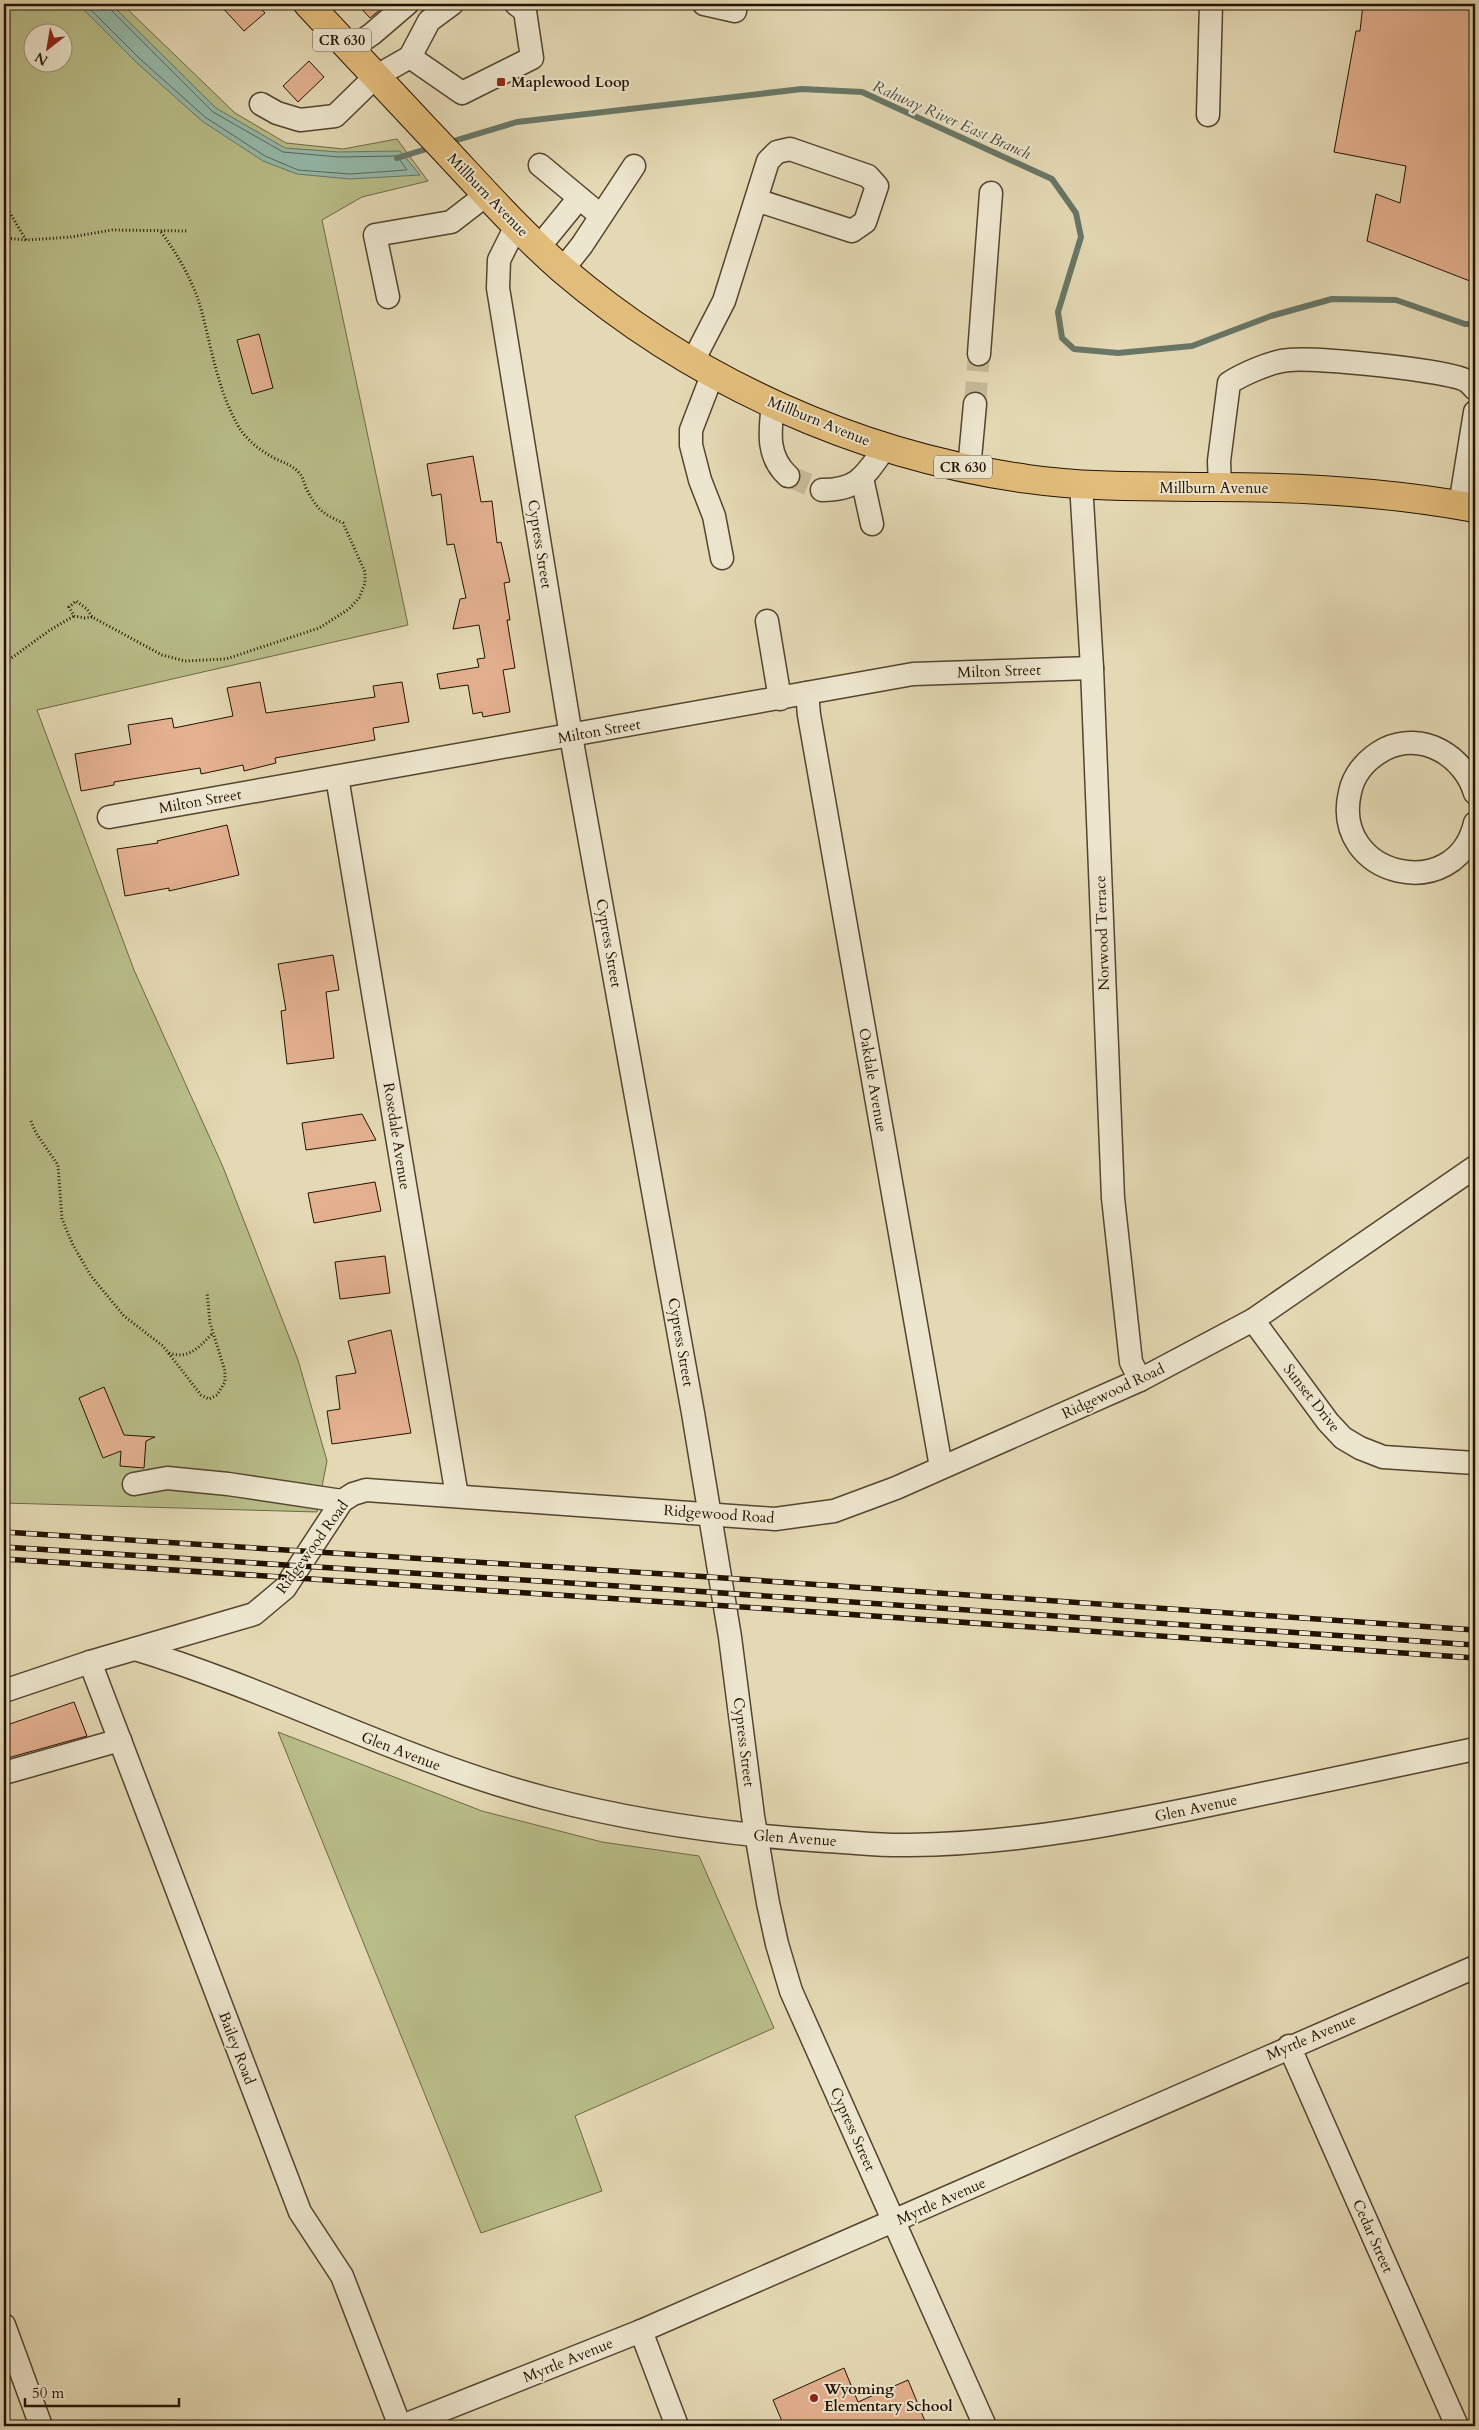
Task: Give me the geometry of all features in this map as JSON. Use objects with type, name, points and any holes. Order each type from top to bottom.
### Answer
[{"type":"main road","name":"Millburn Avenue","points":[[308,4],[516,226],[563,270],[605,303],[703,367],[773,404],[885,448],[920,459],[1029,480],[1149,488],[1220,487],[1341,490],[1468,506]]},
{"type":"street","points":[[350,49],[372,34],[407,4]]},
{"type":"street","points":[[261,104],[278,113],[300,120],[335,116],[375,77],[410,57],[429,21],[452,4]]},
{"type":"street","points":[[410,57],[462,93],[532,58],[526,11],[516,4]]},
{"type":"street","points":[[704,4],[735,11]]},
{"type":"street","points":[[1208,115],[1211,4]]},
{"type":"street","points":[[722,558],[714,516],[700,480],[690,445],[691,430],[703,367],[768,161],[777,152],[790,149],[868,176],[877,186],[865,222],[852,231],[756,200]]},
{"type":"street","points":[[540,166],[600,216]]},
{"type":"street","points":[[563,270],[634,166]]},
{"type":"street","points":[[388,297],[375,235],[451,222],[478,186]]},
{"type":"street","points":[[979,354],[991,193]]},
{"type":"street","points":[[539,247],[579,198]]},
{"type":"street","name":"Cypress Street","points":[[516,226],[499,260],[498,288],[571,736],[693,1413],[708,1514],[730,1636],[757,1836],[777,1944],[791,1991],[985,2426]]},
{"type":"street","points":[[1220,487],[1219,461],[1229,382],[1239,376],[1289,360],[1327,361],[1437,372],[1468,381],[1475,389]]},
{"type":"street","points":[[773,404],[769,436],[771,450],[780,469],[788,476]]},
{"type":"street","points":[[969,469],[975,404]]},
{"type":"street","points":[[1468,506],[1475,412]]},
{"type":"street","points":[[822,490],[849,488],[862,478],[885,448]]},
{"type":"street","points":[[862,478],[872,524]]},
{"type":"street","name":"Norwood Terrace","points":[[1081,483],[1092,668],[1112,1198],[1131,1362],[1140,1380]]},
{"type":"street","points":[[767,621],[780,699]]},
{"type":"street","name":"Milton Street","points":[[109,817],[913,674],[1092,668]]},
{"type":"street","name":"Oakdale Avenue","points":[[807,694],[809,715],[941,1467]]},
{"type":"street","points":[[1475,792],[1469,777],[1452,757],[1427,745],[1400,745],[1375,755],[1357,775],[1350,794],[1347,814],[1355,840],[1363,851],[1385,867],[1411,873],[1424,872],[1449,862],[1468,842],[1475,823]]},
{"type":"street","name":"Rosedale Avenue","points":[[337,777],[457,1496]]},
{"type":"street","name":"Ridgewood Road","points":[[4,1690],[90,1662],[236,1621],[254,1614],[269,1604],[285,1588],[342,1501],[353,1494],[366,1490],[775,1520],[834,1511],[896,1488],[1140,1380],[1253,1320],[1475,1167]]},
{"type":"street","name":"Sunset Drive","points":[[1253,1320],[1328,1422],[1343,1438],[1360,1448],[1383,1457],[1475,1462]]},
{"type":"street","points":[[134,1484],[168,1478],[228,1484],[342,1501]]},
{"type":"street","name":"Glen Avenue","points":[[135,1649],[186,1664],[413,1756],[472,1777],[546,1798],[642,1820],[757,1836],[907,1846],[992,1841],[1122,1824],[1475,1749]]},
{"type":"street","name":"Bailey Road","points":[[90,1662],[300,2212],[342,2276],[401,2426]]},
{"type":"street","points":[[4,1773],[120,1740]]},
{"type":"street","name":"Myrtle Avenue","points":[[401,2426],[641,2331],[895,2222],[1289,2046],[1475,1966]]},
{"type":"street","name":"Cedar Street","points":[[1289,2046],[1456,2426]]},
{"type":"street","points":[[4,2325],[41,2426]]},
{"type":"street","points":[[641,2331],[677,2426]]},
{"type":"path","points":[[4,203],[27,240]]},
{"type":"path","points":[[4,238],[27,240],[71,237],[112,230],[187,231]]},
{"type":"path","points":[[74,616],[69,607],[71,603],[76,601],[87,609],[92,617],[162,655],[185,661],[226,659],[304,634],[335,619],[349,609],[359,598],[365,583],[365,572],[343,524],[323,514],[311,497],[301,475],[289,464],[274,458],[255,446],[241,431],[218,378],[201,308],[192,282],[161,232]]},
{"type":"path","points":[[6,662],[50,630],[74,616],[92,617]]},
{"type":"path","points":[[31,1121],[36,1133],[58,1165],[62,1219],[73,1245],[91,1276],[124,1316],[156,1339],[201,1395],[209,1399],[217,1395],[225,1382],[224,1371],[212,1333],[207,1292]]},
{"type":"path","points":[[169,1353],[175,1355],[191,1353],[212,1333]]},
{"type":"green space","points":[[4,4],[122,4],[235,113],[286,143],[343,149],[397,139],[428,181],[362,197],[322,220],[408,625],[37,710],[134,970],[223,1167],[298,1360],[327,1461],[317,1512],[4,1503]]},
{"type":"green space","points":[[278,1732],[482,1811],[602,1842],[699,1856],[774,2028],[575,2116],[602,2191],[481,2233]]},
{"type":"water","points":[[78,4],[111,4],[216,108],[285,148],[339,152],[400,151],[420,175],[350,179],[297,174],[263,161],[202,121],[136,62]]},
{"type":"building","points":[[219,4],[257,4],[265,13],[244,31]]},
{"type":"building","points":[[357,4],[387,4],[370,18]]},
{"type":"building","points":[[1363,4],[1475,4],[1475,283],[1367,241],[1376,194],[1400,203],[1406,166],[1334,152],[1356,31],[1360,31]]},
{"type":"building","points":[[309,61],[324,77],[298,102],[283,86]]},
{"type":"building","points":[[259,334],[273,388],[252,394],[237,340]]},
{"type":"building","points":[[473,456],[481,502],[492,501],[497,543],[501,542],[510,582],[504,583],[510,620],[507,620],[515,668],[503,670],[510,712],[483,717],[482,712],[473,714],[468,685],[440,689],[437,674],[479,667],[477,659],[485,658],[479,625],[453,629],[460,599],[466,598],[454,544],[447,545],[441,494],[432,496],[427,464]]},
{"type":"building","points":[[260,682],[266,713],[375,697],[373,686],[402,682],[409,722],[373,728],[375,740],[275,758],[276,763],[244,771],[243,765],[201,774],[200,768],[114,782],[114,785],[81,791],[75,754],[131,744],[128,725],[172,718],[174,728],[233,716],[227,688]]},
{"type":"building","points":[[227,825],[239,875],[169,891],[169,888],[125,896],[117,849],[158,843],[157,841]]},
{"type":"building","points":[[333,955],[339,990],[326,992],[334,1058],[287,1064],[281,1011],[286,1010],[278,964]]},
{"type":"building","points":[[362,1114],[376,1140],[306,1150],[302,1123]]},
{"type":"building","points":[[375,1182],[381,1211],[314,1223],[308,1193]]},
{"type":"building","points":[[385,1256],[390,1293],[340,1299],[335,1262]]},
{"type":"building","points":[[391,1330],[411,1433],[332,1444],[327,1411],[340,1409],[336,1376],[356,1373],[348,1341]]},
{"type":"building","points":[[104,1387],[124,1435],[155,1437],[146,1441],[144,1468],[120,1466],[121,1451],[103,1458],[79,1398]]},
{"type":"building","points":[[74,1702],[87,1736],[4,1759],[4,1726]]},
{"type":"building","points":[[844,2368],[858,2402],[908,2380],[927,2426],[784,2426],[773,2400]]},
{"type":"waterway","name":"Rahway River East Branch","points":[[447,143],[517,122],[802,89],[862,92],[1052,179],[1076,213],[1081,237],[1058,312],[1062,338],[1074,349],[1118,353],[1192,346],[1271,316],[1332,299],[1396,300],[1465,324],[1475,324]]},
{"type":"waterway","name":"Rahway River East Branch","points":[[397,158],[433,147]]},
{"type":"tunnel","points":[[975,404],[979,354]]},
{"type":"tunnel","points":[[788,476],[822,490]]},
{"type":"railway","points":[[4,1532],[680,1575],[1475,1630]]},
{"type":"railway","points":[[4,1547],[679,1590],[1475,1645]]},
{"type":"railway","points":[[4,1559],[758,1608],[1475,1658]]},
{"type":"place","name":"Maplewood Loop","points":[[501,82]]},
{"type":"place","name":"Wyoming Elementary School","points":[[814,2398]]}]
